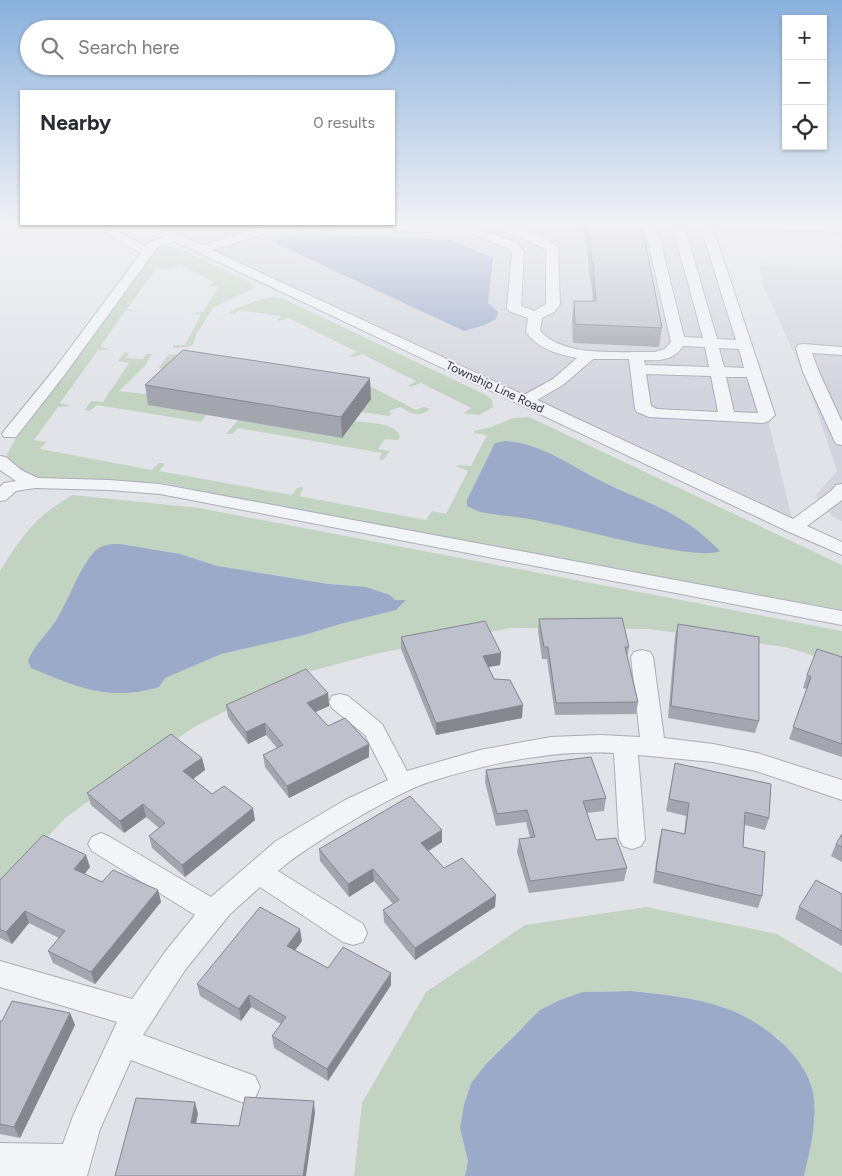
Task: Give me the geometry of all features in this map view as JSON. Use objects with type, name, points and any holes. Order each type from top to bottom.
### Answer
[{"type":"street","points":[[0,454],[5,428],[58,374],[127,280]]},
{"type":"street","name":"Township Line Road","points":[[266,280],[842,549]]},
{"type":"street","points":[[521,280],[514,308],[535,316],[549,310],[553,304],[553,280]]},
{"type":"street","points":[[678,280],[711,342],[727,417]]},
{"type":"street","points":[[637,362],[663,356],[674,350],[677,341],[678,280]]},
{"type":"street","points":[[637,362],[643,409],[655,414],[763,418],[767,415],[725,280]]},
{"type":"street","points":[[679,285],[727,286]]},
{"type":"street","points":[[535,316],[532,332],[540,341],[562,351],[718,372],[754,373]]},
{"type":"street","points":[[677,341],[745,345]]},
{"type":"street","points":[[842,351],[803,348],[811,372],[842,440]]},
{"type":"street","points":[[524,401],[558,382],[589,355]]},
{"type":"street","points":[[0,461],[15,474],[35,483]]},
{"type":"street","points":[[0,496],[10,487],[35,483],[109,485],[160,490],[842,618]]},
{"type":"street","points":[[794,527],[837,495],[842,489]]},
{"type":"street","points":[[642,658],[653,746]]},
{"type":"street","points":[[340,702],[374,730],[403,784]]},
{"type":"street","points":[[0,1160],[72,1168],[84,1127],[123,1042],[138,1015],[175,961],[215,913],[286,849],[354,807],[421,775],[480,759],[551,746],[600,744],[653,746],[713,753],[758,762],[842,790]]},
{"type":"street","points":[[625,745],[632,839]]},
{"type":"street","points":[[101,844],[215,913]]},
{"type":"street","points":[[259,872],[352,933]]},
{"type":"street","points":[[0,974],[138,1015]]},
{"type":"street","points":[[123,1042],[244,1087]]},
{"type":"shaded area","points":[[266,280],[724,280],[767,415],[794,527]]},
{"type":"shaded area","points":[[762,280],[842,280],[842,521],[833,517],[815,496],[837,471],[808,384],[763,286]]},
{"type":"green space","points":[[131,280],[148,280],[127,309],[137,311],[125,311],[100,347],[111,349],[98,350],[60,403],[71,406],[58,407],[34,440],[47,442],[40,449],[152,470],[159,463],[163,463],[164,465],[159,471],[292,495],[297,488],[302,487],[303,489],[299,496],[426,520],[432,511],[446,514],[468,471],[455,466],[471,466],[487,435],[474,433],[474,431],[491,427],[513,418],[529,417],[842,565],[842,610],[434,536],[163,483],[30,476],[7,461],[7,454],[23,426]]},
{"type":"green space","points":[[210,280],[246,280],[250,282],[254,288],[213,308],[196,335],[193,345],[173,348],[173,345],[185,345],[201,315],[191,313],[203,312],[218,287],[208,286],[214,282]]},
{"type":"green space","points":[[275,297],[284,299],[486,395],[492,400],[493,407],[479,415],[466,414],[464,413],[471,408],[421,383],[410,387],[409,385],[416,381],[362,354],[354,357],[349,356],[357,352],[289,318],[279,321],[277,320],[281,316],[239,310],[235,314],[230,313],[232,310],[261,299]]},
{"type":"green space","points":[[125,352],[129,353],[126,358],[143,359],[146,354],[152,354],[145,366],[119,391],[145,394],[170,371],[159,368],[168,355],[177,354],[177,360],[194,359],[214,367],[257,377],[254,380],[186,369],[149,405],[207,415],[201,422],[97,405],[91,410],[86,411],[91,401],[103,402],[129,363],[118,361]]},
{"type":"green space","points":[[368,385],[416,410],[424,407],[430,409],[426,412],[415,414],[400,407],[389,411],[392,414],[389,416],[361,412],[370,399]]},
{"type":"green space","points":[[238,420],[342,438],[354,421],[386,426],[397,431],[400,436],[398,440],[385,439],[378,449],[390,451],[383,460],[379,459],[382,453],[238,428],[232,434],[226,434]]},
{"type":"green space","points":[[73,495],[199,508],[842,631],[842,664],[785,647],[648,629],[510,628],[379,653],[296,675],[194,727],[65,818],[0,889],[0,571],[15,547],[31,527],[49,510]]},
{"type":"green space","points":[[646,907],[777,934],[842,973],[842,1176],[804,1176],[815,1118],[779,1039],[726,1008],[661,994],[631,991],[583,992],[520,1029],[486,1064],[471,1083],[460,1128],[468,1161],[465,1176],[354,1176],[362,1103],[426,992],[525,925]]},
{"type":"water","points":[[354,280],[491,280],[488,303],[498,312],[496,319],[485,325],[464,331]]},
{"type":"water","points":[[505,441],[531,446],[556,456],[603,482],[663,509],[707,538],[720,551],[708,553],[688,552],[663,548],[536,520],[480,512],[467,506],[467,500],[495,443]]},
{"type":"water","points":[[110,544],[180,554],[217,566],[328,584],[366,587],[390,595],[395,600],[406,600],[396,610],[304,635],[221,654],[165,678],[159,687],[141,691],[109,693],[94,690],[63,681],[31,668],[28,660],[55,622],[78,576],[89,559],[101,547]]},
{"type":"water","points":[[631,991],[691,999],[725,1008],[753,1021],[791,1053],[809,1079],[813,1093],[815,1114],[813,1135],[804,1176],[465,1176],[468,1161],[460,1128],[464,1105],[471,1083],[486,1064],[540,1010],[560,1000],[583,992]]},
{"type":"building","points":[[594,280],[653,280],[662,328],[575,324],[574,301],[596,301]]},
{"type":"building","points":[[183,350],[370,378],[341,417],[145,385]]},
{"type":"building","points":[[622,618],[629,647],[625,647],[638,702],[556,703],[548,647],[544,647],[539,619]]},
{"type":"building","points":[[485,621],[501,653],[483,656],[494,679],[510,680],[523,705],[436,723],[401,637]]},
{"type":"building","points":[[678,624],[759,637],[759,721],[671,706]]},
{"type":"building","points":[[817,649],[842,657],[842,744],[793,727],[811,677],[807,675]]},
{"type":"building","points":[[306,669],[328,693],[307,703],[328,726],[345,718],[369,744],[287,786],[263,755],[283,745],[265,723],[246,732],[226,705]]},
{"type":"building","points":[[171,734],[202,758],[183,771],[212,794],[224,786],[253,808],[182,865],[149,836],[165,823],[143,804],[120,821],[87,793]]},
{"type":"building","points":[[591,757],[606,798],[583,801],[596,840],[616,838],[627,868],[530,881],[519,839],[535,837],[527,810],[497,814],[486,770]]},
{"type":"building","points":[[675,763],[771,784],[769,818],[745,812],[743,847],[765,852],[762,896],[656,871],[662,829],[685,834],[689,803],[669,799]]},
{"type":"building","points":[[410,796],[442,830],[421,843],[444,868],[462,858],[496,895],[415,948],[383,910],[399,900],[373,869],[348,884],[319,849]]},
{"type":"building","points":[[842,834],[842,847],[836,844]]},
{"type":"building","points":[[43,835],[86,855],[74,869],[102,882],[113,870],[158,890],[91,972],[48,951],[65,931],[25,911],[6,932],[0,929],[0,880]]},
{"type":"building","points":[[816,880],[842,894],[842,931],[799,907]]},
{"type":"building","points":[[260,907],[300,929],[287,946],[328,968],[343,947],[391,973],[327,1069],[272,1036],[286,1017],[249,995],[239,1009],[197,984]]},
{"type":"building","points":[[12,1001],[70,1013],[14,1127],[0,1124],[0,1021],[2,1021]]},
{"type":"building","points":[[245,1097],[314,1101],[303,1176],[115,1176],[136,1098],[195,1102],[191,1123],[239,1126]]}]
